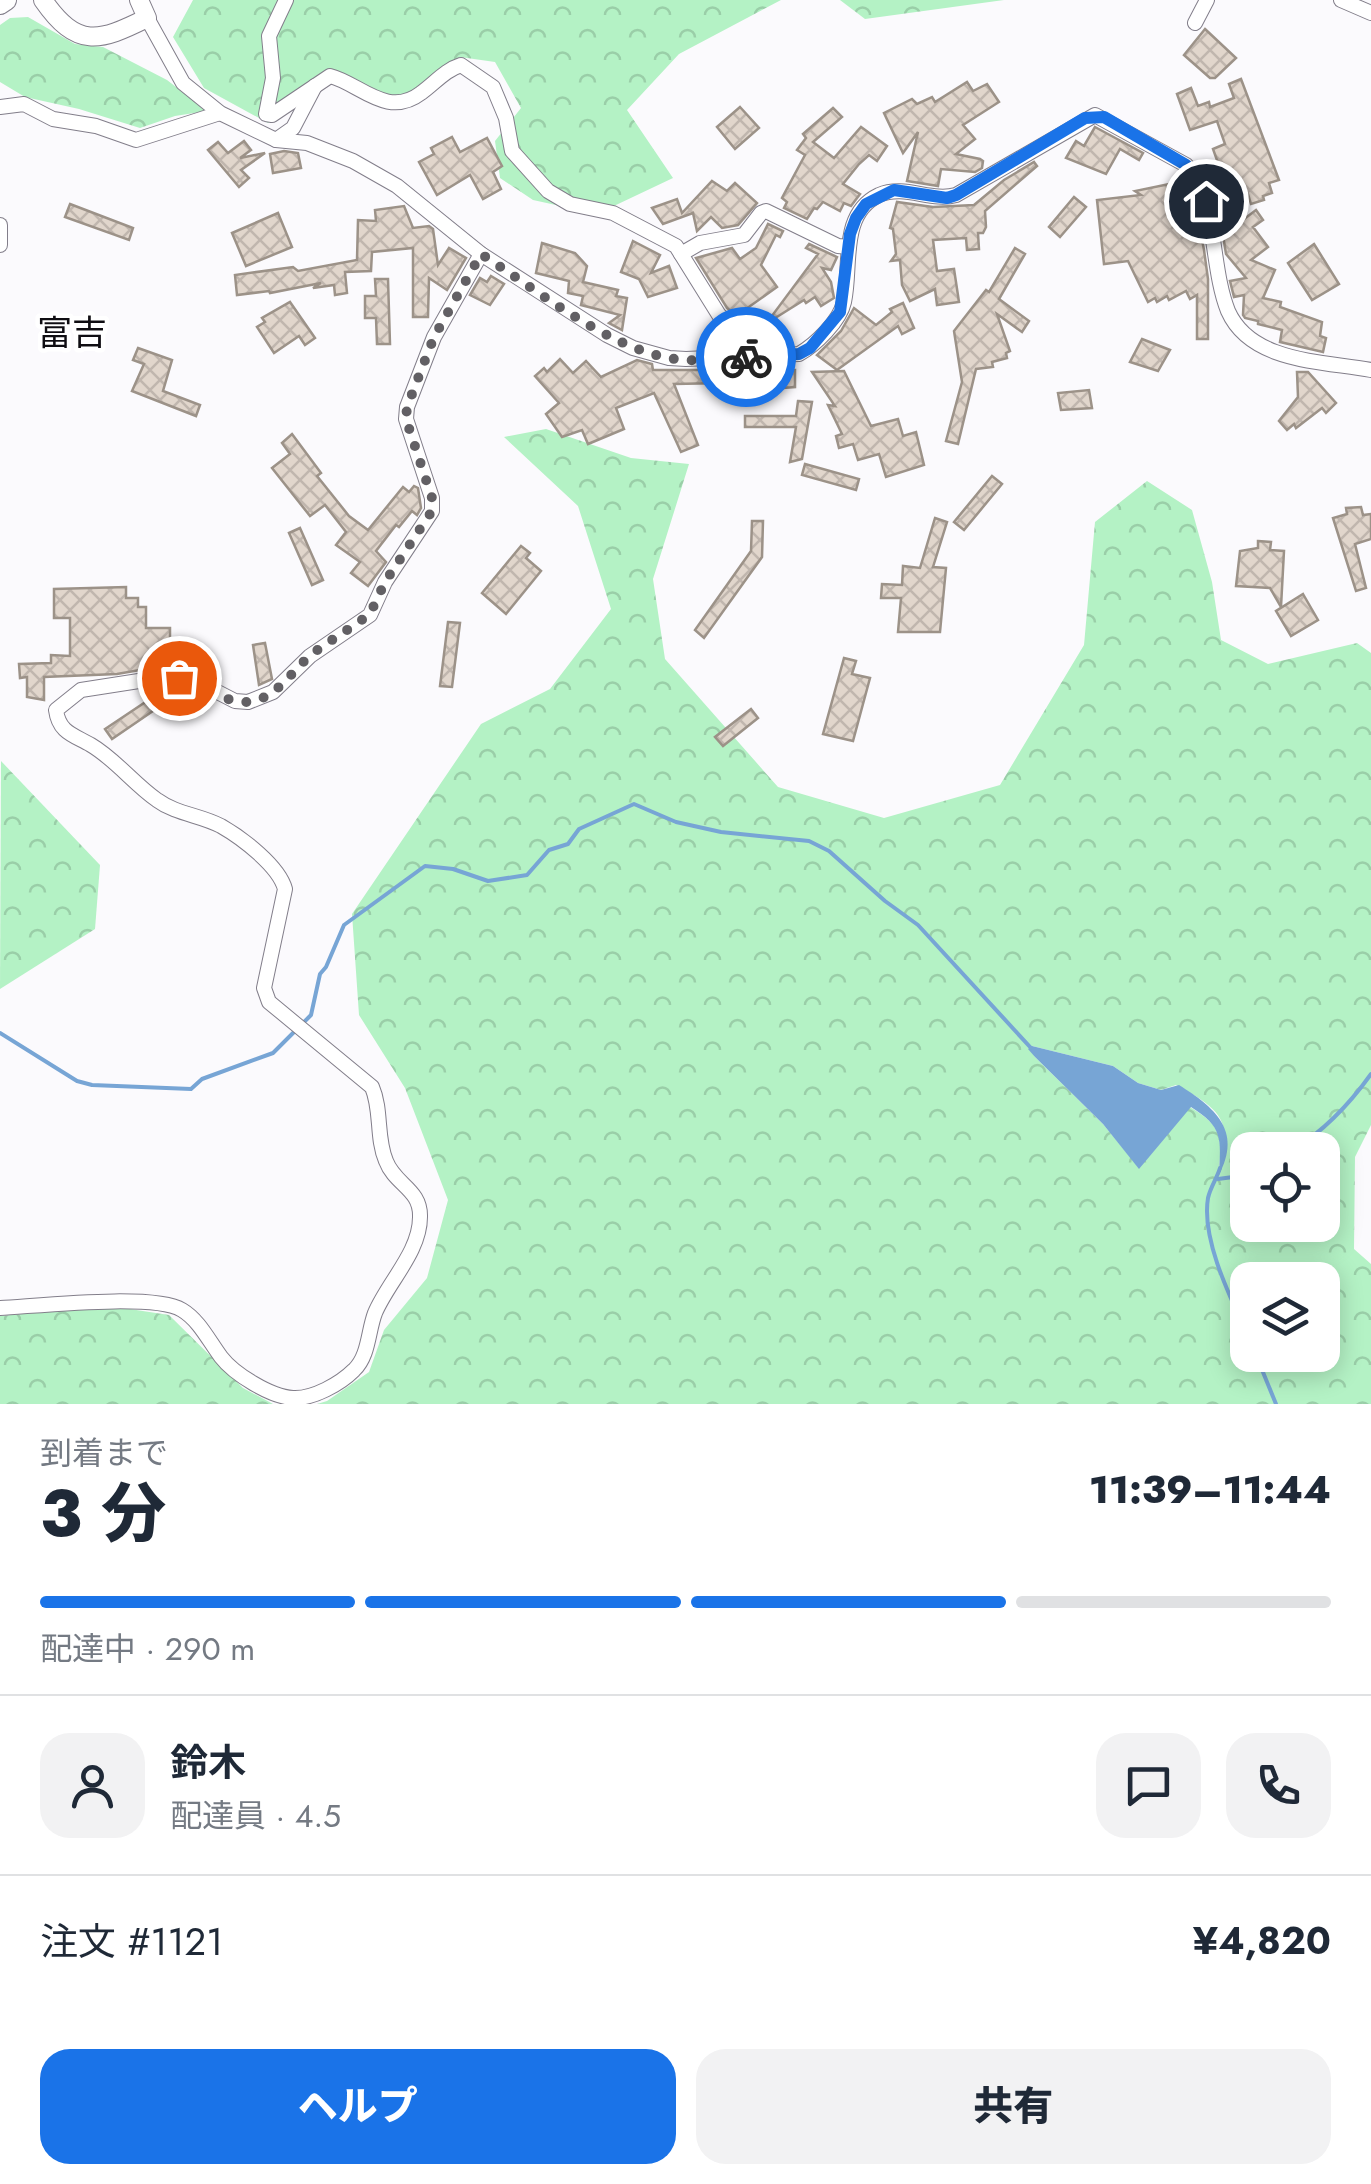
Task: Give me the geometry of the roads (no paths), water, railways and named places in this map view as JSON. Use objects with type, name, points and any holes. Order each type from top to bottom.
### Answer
[{"type":"street","points":[[43,0],[70,30],[96,38],[111,36],[143,9],[184,83],[220,113],[276,140],[307,143],[352,161],[398,186],[481,254],[633,348],[670,358],[799,354],[810,348],[840,312],[856,218],[877,196],[894,190],[947,198],[956,195],[1085,118],[1104,117],[1194,173],[1206,201],[1228,309],[1246,336],[1276,353],[1371,370]]},
{"type":"street","points":[[286,0],[269,36],[272,96],[264,112],[272,115],[326,77],[335,76],[366,96],[402,102],[417,97],[452,68],[461,64],[470,68],[493,87],[506,118],[512,151],[548,191],[570,204],[613,213],[676,246],[719,316],[759,356]]},
{"type":"street","points":[[1195,23],[1208,0]]},
{"type":"street","points":[[1341,0],[1371,13]]},
{"type":"street","points":[[276,140],[293,128],[316,85]]},
{"type":"street","points":[[0,107],[24,104],[53,119],[96,126],[136,140],[220,113]]},
{"type":"street","points":[[681,254],[700,243],[744,234],[766,211],[849,248]]},
{"type":"street","points":[[0,224],[0,245]]},
{"type":"street","points":[[0,1308],[165,1303],[192,1318],[230,1367],[279,1396],[296,1398],[319,1393],[355,1370],[363,1357],[374,1316],[407,1259],[421,1222],[419,1203],[385,1161],[372,1087],[268,1002],[264,988],[286,889],[282,875],[220,826],[156,800],[92,745],[66,731],[56,710],[80,690],[158,678],[196,681],[235,701],[260,699],[273,692],[310,656],[370,614],[385,582],[432,511],[432,498],[406,419],[407,407],[434,337],[481,254]]},
{"type":"water","points":[[1032,1046],[1113,1066],[1138,1083],[1161,1090],[1179,1085],[1192,1093],[1213,1111],[1226,1133],[1226,1159],[1219,1175],[1218,1135],[1209,1121],[1191,1107],[1139,1169],[1103,1124],[1028,1049]]},
{"type":"waterway","points":[[0,1033],[77,1081],[191,1089],[202,1079],[273,1053],[311,1015],[320,974],[344,925],[425,866],[453,869],[488,881],[527,875],[549,850],[568,844],[579,829],[634,804],[676,822],[721,832],[809,841],[829,851],[918,925],[1031,1048]]},
{"type":"waterway","points":[[1318,1132],[1371,1074]]},
{"type":"waterway","points":[[1220,1168],[1208,1198],[1207,1214],[1213,1250],[1230,1295]]},
{"type":"waterway","points":[[1218,1179],[1230,1177]]},
{"type":"waterway","points":[[1263,1372],[1276,1404]]},
{"type":"district","name":"富吉","points":[[72,333]]}]
